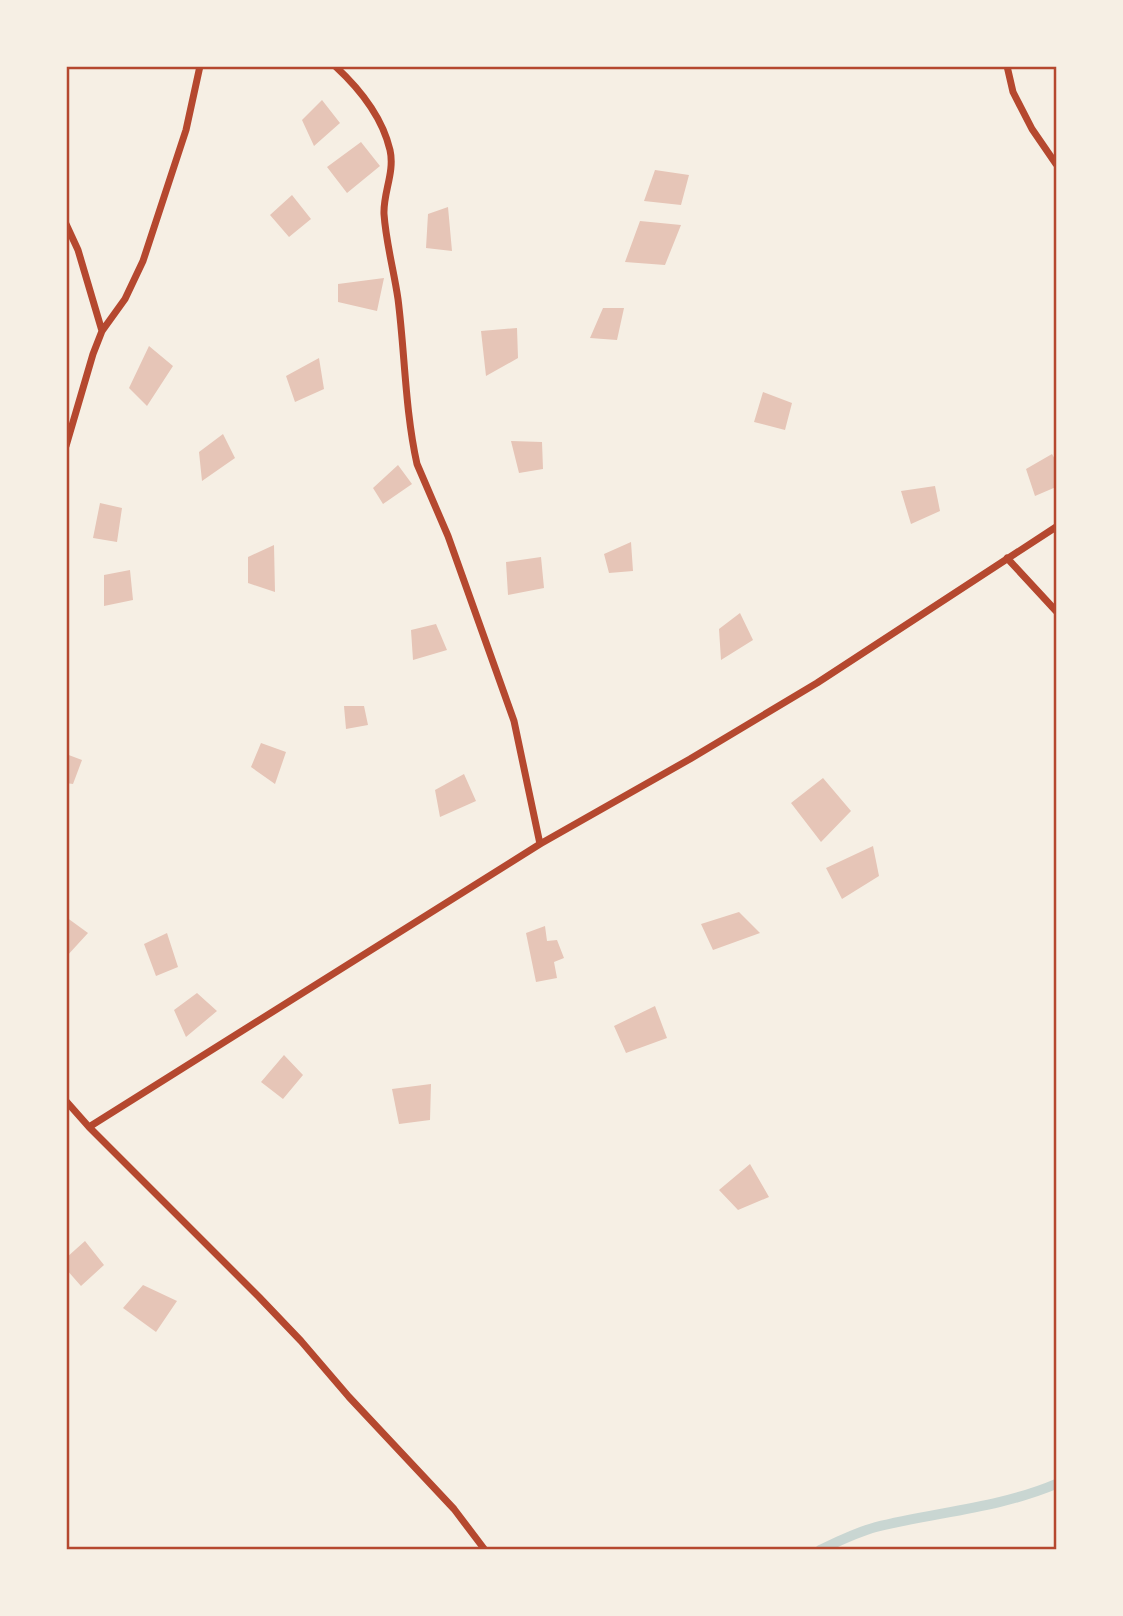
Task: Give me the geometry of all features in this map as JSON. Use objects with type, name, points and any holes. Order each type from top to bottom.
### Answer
[{"type":"street","points":[[66,446],[102,331],[125,299],[142,261],[186,130],[200,66]]},
{"type":"street","points":[[335,66],[370,103],[390,150],[391,168],[384,212],[398,300],[406,394],[417,464],[448,536],[514,720],[540,844]]},
{"type":"street","points":[[1007,66],[1013,92],[1019,104],[1056,164]]},
{"type":"street","points":[[66,224],[85,269],[102,331]]},
{"type":"street","points":[[89,1127],[540,844],[817,683],[1056,527]]},
{"type":"street","points":[[1007,558],[1056,611]]},
{"type":"street","points":[[66,1101],[301,1341],[349,1397],[454,1509],[485,1549]]},
{"type":"building","points":[[322,100],[340,123],[314,146],[302,120]]},
{"type":"building","points":[[361,142],[380,166],[347,193],[327,167]]},
{"type":"building","points":[[655,170],[689,175],[681,205],[644,201]]},
{"type":"building","points":[[292,195],[311,219],[289,237],[270,215]]},
{"type":"building","points":[[448,207],[452,251],[426,248],[428,214]]},
{"type":"building","points":[[640,221],[681,225],[665,265],[625,262]]},
{"type":"building","points":[[384,278],[377,311],[338,302],[338,284]]},
{"type":"building","points":[[603,308],[624,308],[617,340],[590,338]]},
{"type":"building","points":[[517,328],[518,358],[486,376],[481,331]]},
{"type":"building","points":[[149,346],[173,366],[147,406],[129,388]]},
{"type":"building","points":[[319,358],[324,389],[295,402],[286,376]]},
{"type":"building","points":[[763,392],[792,403],[785,430],[754,422]]},
{"type":"building","points":[[223,434],[235,458],[202,481],[199,452]]},
{"type":"building","points":[[511,441],[542,442],[543,469],[519,473]]},
{"type":"building","points":[[1052,454],[1056,461],[1056,487],[1035,496],[1026,469]]},
{"type":"building","points":[[398,465],[412,484],[383,504],[373,488]]},
{"type":"building","points":[[935,486],[940,511],[911,524],[901,491]]},
{"type":"building","points":[[100,503],[122,508],[117,542],[93,538]]},
{"type":"building","points":[[631,542],[633,571],[609,573],[604,554]]},
{"type":"building","points":[[274,545],[275,592],[248,583],[248,557]]},
{"type":"building","points":[[541,557],[544,588],[508,595],[506,562]]},
{"type":"building","points":[[130,570],[133,600],[104,606],[104,575]]},
{"type":"building","points":[[740,613],[753,640],[721,660],[719,629]]},
{"type":"building","points":[[436,624],[447,650],[413,660],[411,630]]},
{"type":"building","points":[[344,706],[364,706],[368,725],[346,729]]},
{"type":"building","points":[[261,743],[286,752],[275,784],[251,767]]},
{"type":"building","points":[[66,754],[82,760],[73,784],[66,783]]},
{"type":"building","points":[[464,774],[476,801],[440,817],[435,790]]},
{"type":"building","points":[[823,778],[851,811],[821,842],[791,803]]},
{"type":"building","points":[[873,846],[879,876],[842,899],[826,868]]},
{"type":"building","points":[[739,912],[760,933],[713,950],[701,924]]},
{"type":"building","points":[[66,917],[88,933],[66,957]]},
{"type":"building","points":[[545,926],[547,941],[557,940],[564,958],[554,962],[557,978],[536,982],[526,933]]},
{"type":"building","points":[[167,933],[178,967],[156,976],[144,944]]},
{"type":"building","points":[[197,993],[217,1011],[186,1037],[174,1010]]},
{"type":"building","points":[[655,1006],[667,1038],[626,1053],[614,1026]]},
{"type":"building","points":[[284,1055],[303,1075],[283,1099],[261,1082]]},
{"type":"building","points":[[431,1084],[430,1120],[399,1124],[392,1089]]},
{"type":"building","points":[[750,1164],[769,1197],[738,1210],[719,1190]]},
{"type":"building","points":[[85,1241],[104,1265],[81,1286],[66,1269],[66,1258]]},
{"type":"building","points":[[143,1285],[177,1301],[156,1332],[123,1308]]},
{"type":"waterway","points":[[820,1550],[876,1527],[1012,1499],[1056,1484]]}]
